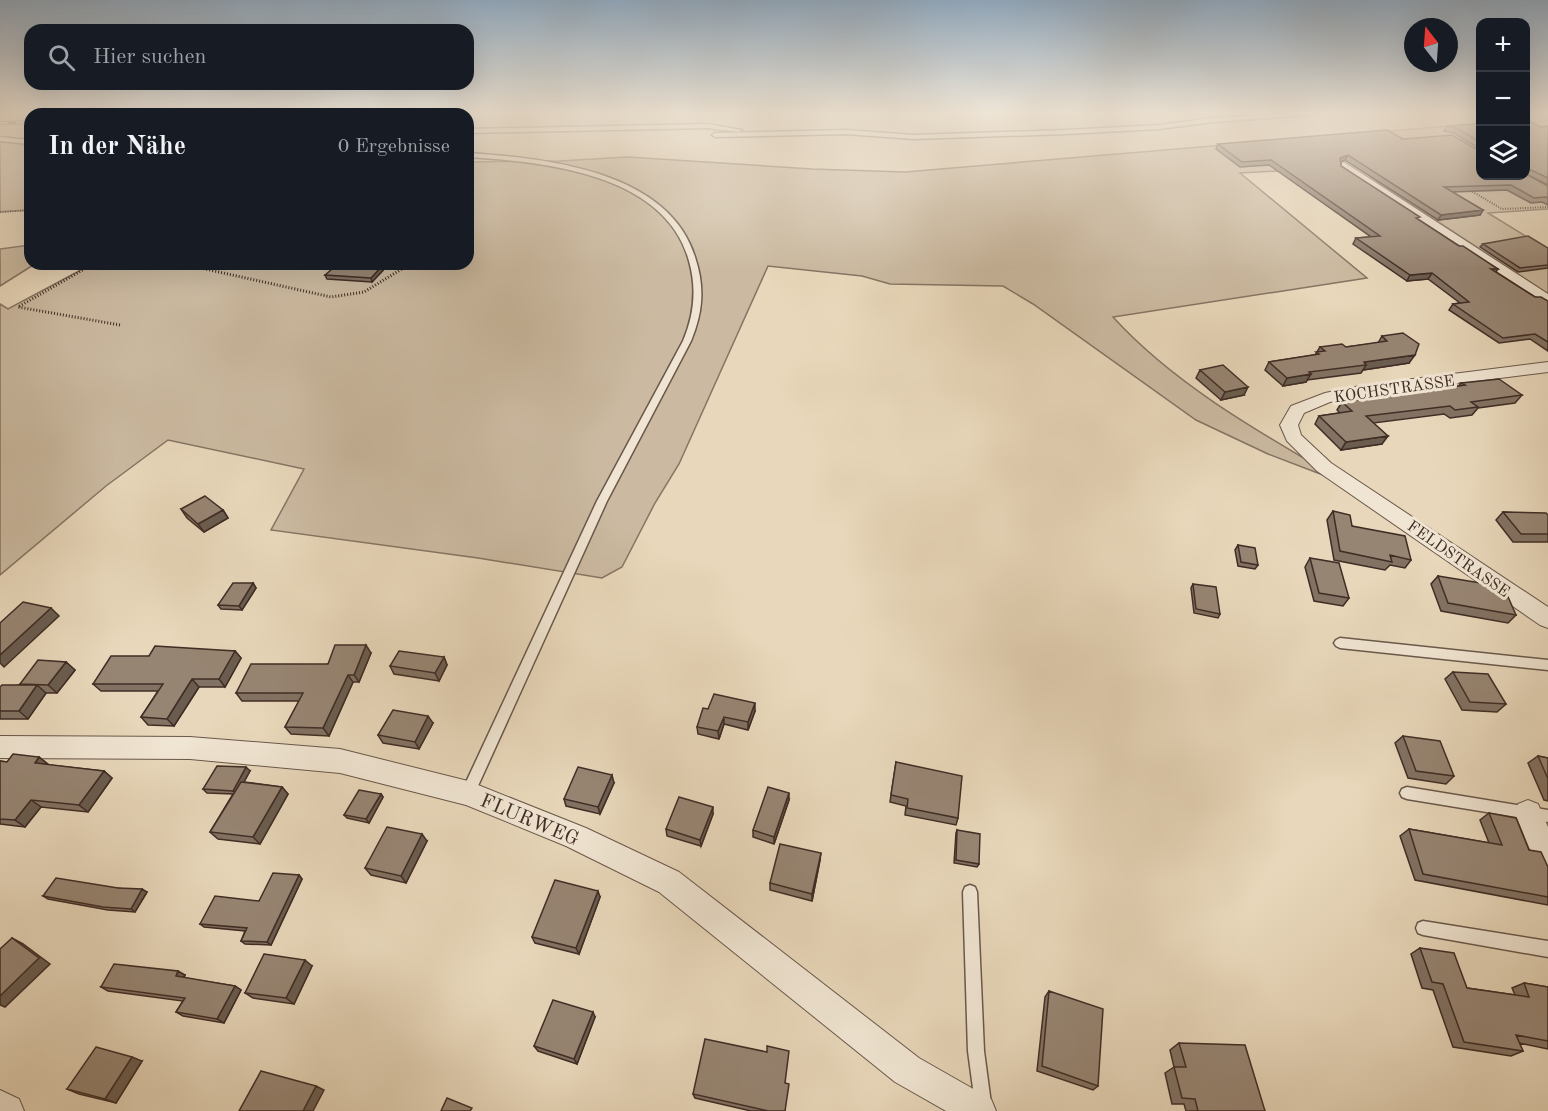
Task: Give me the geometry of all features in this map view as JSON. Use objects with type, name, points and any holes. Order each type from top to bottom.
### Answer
[{"type":"street","points":[[1344,166],[1548,301]]},
{"type":"street","name":"KOCHSTRASSE","points":[[1370,497],[1324,467],[1293,437],[1288,425],[1297,410],[1325,398],[1365,390],[1548,367]]},
{"type":"street","name":"FELDSTRASSE","points":[[1370,497],[1548,619]]},
{"type":"street","name":"FLURWEG","points":[[0,747],[190,748],[340,761],[468,794],[576,837],[669,882],[798,986],[908,1070],[979,1111]]},
{"type":"street","points":[[1538,814],[1548,859]]},
{"type":"street","points":[[0,1107],[8,1111]]},
{"type":"lane","points":[[468,794],[602,501],[687,341],[696,317],[698,289],[692,254],[669,215],[640,196],[602,178],[554,164]]},
{"type":"lane","points":[[1340,643],[1548,665]]},
{"type":"lane","points":[[1407,793],[1538,814]]},
{"type":"lane","points":[[970,892],[976,1051],[984,1111]]},
{"type":"lane","points":[[1423,928],[1548,949]]},
{"type":"path","points":[[1463,186],[1502,209],[1548,207]]},
{"type":"path","points":[[0,212],[24,210]]},
{"type":"path","points":[[82,270],[18,306],[120,325]]},
{"type":"path","points":[[210,270],[331,297],[353,297],[400,270]]},
{"type":"shaded area","points":[[0,164],[24,164],[24,210],[0,212]]},
{"type":"shaded area","points":[[474,164],[733,164],[905,172],[1001,164],[1301,164],[1279,171],[1240,173],[1367,278],[1113,317],[1170,370],[1202,394],[1370,497],[1323,475],[1268,454],[1196,420],[1033,304],[1003,286],[890,284],[862,276],[768,266],[679,464],[655,503],[622,567],[602,578],[478,558],[271,530],[304,469],[168,440],[106,486],[0,575],[0,304],[8,309],[81,270],[474,270]]},
{"type":"shaded area","points":[[1354,164],[1476,164],[1476,180],[1530,180],[1530,164],[1548,165],[1548,209],[1488,213],[1548,250],[1548,294],[1379,183]]},
{"type":"shaded area","points":[[24,246],[25,270],[0,286],[0,249]]},
{"type":"building","points":[[1277,164],[1341,164],[1420,217],[1416,218],[1498,269],[1491,269],[1535,297],[1548,301],[1548,342],[1535,334],[1503,338],[1453,304],[1469,302],[1432,273],[1410,275],[1356,238],[1380,236]]},
{"type":"building","points":[[1362,164],[1476,164],[1476,180],[1530,180],[1530,176],[1548,186],[1548,198],[1534,198],[1511,185],[1444,187],[1483,210],[1441,215]]},
{"type":"building","points":[[1530,164],[1548,164],[1548,178],[1530,169]]},
{"type":"building","points":[[1528,236],[1548,248],[1548,265],[1520,268],[1483,244]]},
{"type":"building","points":[[331,270],[378,270],[371,278],[325,275]]},
{"type":"building","points":[[1403,333],[1419,344],[1415,355],[1364,362],[1366,365],[1309,372],[1311,374],[1287,378],[1269,362],[1319,354],[1316,352],[1325,351],[1320,347],[1342,344],[1346,347],[1387,341],[1382,336]]},
{"type":"building","points":[[1223,365],[1248,387],[1225,392],[1200,370]]},
{"type":"building","points":[[1499,379],[1522,395],[1471,402],[1478,407],[1455,410],[1450,406],[1366,416],[1388,436],[1346,442],[1319,416],[1352,411],[1342,402]]},
{"type":"building","points":[[205,496],[223,510],[198,524],[181,509]]},
{"type":"building","points":[[1333,511],[1350,515],[1352,526],[1405,536],[1411,560],[1390,555],[1392,562],[1340,551]]},
{"type":"building","points":[[1503,512],[1546,513],[1548,515],[1548,534],[1521,534]]},
{"type":"building","points":[[1238,545],[1255,548],[1258,565],[1241,562]]},
{"type":"building","points":[[1310,558],[1339,563],[1349,598],[1319,593]]},
{"type":"building","points":[[1438,576],[1499,586],[1505,590],[1516,615],[1448,603]]},
{"type":"building","points":[[233,583],[253,583],[239,606],[218,605]]},
{"type":"building","points":[[1193,584],[1216,587],[1220,614],[1196,609]]},
{"type":"building","points":[[23,602],[51,608],[0,655],[0,623]]},
{"type":"building","points":[[335,645],[366,645],[354,675],[348,675],[323,728],[285,727],[303,693],[236,693],[251,664],[328,664]]},
{"type":"building","points":[[155,646],[235,651],[219,679],[192,679],[167,719],[141,717],[163,684],[93,684],[111,656],[149,656]]},
{"type":"building","points":[[399,651],[444,657],[435,673],[390,666]]},
{"type":"building","points":[[38,660],[66,662],[48,685],[20,684]]},
{"type":"building","points":[[1453,672],[1488,674],[1506,704],[1470,702]]},
{"type":"building","points":[[2,685],[37,685],[19,711],[0,711],[0,687]]},
{"type":"building","points":[[714,694],[755,703],[748,722],[724,717],[718,731],[697,727],[703,708],[708,709]]},
{"type":"building","points":[[393,710],[428,716],[415,742],[378,735]]},
{"type":"building","points":[[1403,736],[1440,741],[1454,776],[1416,771]]},
{"type":"building","points":[[13,754],[39,757],[35,763],[104,771],[79,805],[31,800],[15,820],[0,819],[0,761],[7,762]]},
{"type":"building","points":[[1538,756],[1548,758],[1548,779]]},
{"type":"building","points":[[896,762],[962,776],[958,818],[907,808],[908,799],[891,795]]},
{"type":"building","points":[[217,766],[246,767],[233,791],[203,789]]},
{"type":"building","points":[[578,767],[612,775],[598,807],[564,799]]},
{"type":"building","points":[[241,782],[282,787],[253,837],[210,832]]},
{"type":"building","points":[[768,787],[789,793],[774,837],[753,830]]},
{"type":"building","points":[[359,790],[381,794],[366,819],[344,815]]},
{"type":"building","points":[[679,797],[713,807],[700,840],[666,829]]},
{"type":"building","points":[[1489,813],[1516,818],[1529,850],[1541,852],[1548,867],[1548,897],[1423,874],[1409,829],[1502,845]]},
{"type":"building","points":[[387,827],[422,834],[401,876],[365,868]]},
{"type":"building","points":[[957,830],[980,834],[979,864],[956,860]]},
{"type":"building","points":[[780,844],[821,853],[812,894],[770,883]]},
{"type":"building","points":[[273,873],[299,875],[267,942],[241,941],[247,928],[200,924],[215,896],[259,901]]},
{"type":"building","points":[[56,878],[118,888],[142,889],[131,909],[103,907],[43,896]]},
{"type":"building","points":[[555,880],[598,891],[576,948],[532,937]]},
{"type":"building","points":[[12,938],[39,958],[0,996],[0,949]]},
{"type":"building","points":[[1420,948],[1454,953],[1467,988],[1529,997],[1524,983],[1548,987],[1548,1041],[1516,1035],[1523,1051],[1464,1042],[1443,984],[1432,982]]},
{"type":"building","points":[[264,954],[305,960],[286,998],[245,993]]},
{"type":"building","points":[[114,964],[178,971],[176,976],[235,986],[217,1019],[176,1012],[185,998],[101,987]]},
{"type":"building","points":[[1049,991],[1103,1009],[1098,1086],[1042,1066]]},
{"type":"building","points":[[553,1000],[593,1012],[574,1059],[534,1046]]},
{"type":"building","points":[[705,1039],[767,1052],[767,1046],[789,1051],[785,1083],[789,1084],[785,1111],[768,1111],[693,1094]]},
{"type":"building","points":[[1179,1043],[1245,1045],[1265,1111],[1198,1111],[1195,1099],[1182,1098],[1174,1067],[1186,1067]]},
{"type":"building","points":[[96,1047],[132,1057],[105,1099],[67,1089]]},
{"type":"building","points":[[261,1071],[316,1086],[303,1111],[239,1111]]},
{"type":"building","points":[[447,1098],[472,1108],[470,1111],[441,1111]]}]
